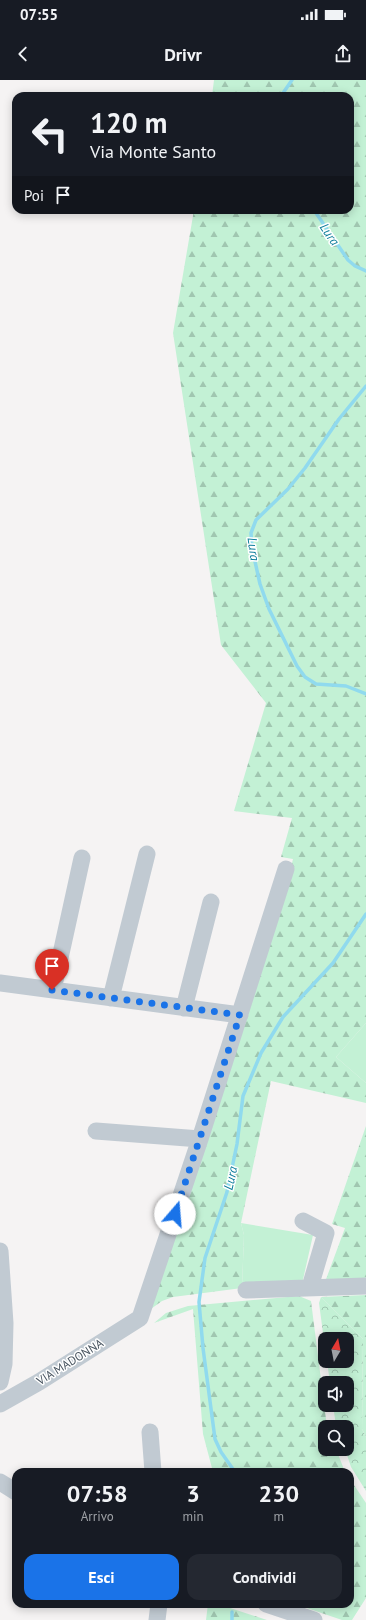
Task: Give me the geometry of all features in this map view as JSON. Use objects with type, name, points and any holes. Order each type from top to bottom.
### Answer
[{"type":"street","points":[[110,998],[147,854]]},
{"type":"street","points":[[52,990],[82,858]]},
{"type":"street","points":[[96,1131],[200,1139],[286,869]]},
{"type":"street","points":[[184,1008],[211,902]]},
{"type":"street","points":[[0,984],[240,1015]]},
{"type":"street","name":"VIA MADONNA","points":[[0,1404],[39,1382],[140,1318],[200,1139]]},
{"type":"street","points":[[303,1221],[326,1233],[310,1287]]},
{"type":"street","points":[[0,1252],[4,1364],[0,1382]]},
{"type":"street","points":[[246,1290],[366,1286]]},
{"type":"street","points":[[150,1432],[153,1468]]},
{"type":"street","points":[[0,1482],[12,1490]]},
{"type":"street","points":[[157,1620],[158,1608]]},
{"type":"street","points":[[278,1608],[314,1620]]},
{"type":"green space","points":[[214,80],[366,80],[366,1023],[336,1057],[366,1083],[366,1103],[271,1081],[241,1223],[244,1235],[242,1288],[173,1297],[162,1301],[148,1311],[285,893],[293,859],[281,857],[292,818],[234,811],[266,703],[221,645],[173,333],[193,214],[354,214],[354,92],[212,92]]},
{"type":"green space","points":[[366,1023],[366,1083],[336,1057]]},
{"type":"green space","points":[[366,1126],[366,1280],[325,1282],[345,1228],[332,1224]]},
{"type":"green space","points":[[241,1223],[313,1235],[302,1284],[242,1288],[244,1235]]},
{"type":"green space","points":[[366,1295],[366,1437],[362,1429],[363,1339],[321,1297]]},
{"type":"green space","points":[[299,1296],[311,1301],[318,1356],[318,1368],[320,1368],[321,1376],[318,1376],[318,1412],[325,1412],[326,1420],[318,1420],[318,1456],[339,1456],[343,1468],[212,1468],[203,1434],[193,1309],[154,1323],[166,1313],[188,1306]]},
{"type":"green space","points":[[321,1297],[363,1339],[362,1429],[366,1437],[366,1491],[354,1472],[354,1468],[351,1467],[347,1456],[354,1456],[354,1420],[335,1420],[334,1412],[354,1412],[354,1376],[329,1376],[328,1368],[354,1368],[354,1332],[323,1332],[319,1303]]},
{"type":"green space","points":[[354,1485],[366,1503],[366,1598],[352,1620],[342,1620],[307,1608],[354,1608]]},
{"type":"green space","points":[[208,1608],[230,1608],[267,1620],[206,1620]]},
{"type":"waterway","name":"Lura","points":[[284,92],[292,80]]},
{"type":"waterway","name":"Lura","points":[[317,214],[348,260],[355,266],[366,271]]},
{"type":"waterway","name":"Lura","points":[[366,386],[339,419],[305,468],[288,489],[256,520],[251,533],[252,548],[260,584],[269,609],[297,666],[305,677],[316,684],[346,686],[366,694]]},
{"type":"waterway","name":"Lura","points":[[232,1468],[221,1452],[215,1439],[203,1348],[199,1302],[205,1258],[227,1192],[237,1144],[243,1096],[261,1053],[283,1017],[333,963],[366,914]]},
{"type":"waterway","name":"Lura","points":[[232,1612],[232,1620]]},
{"type":"route","points":[[52,990],[240,1015],[175,1214]]}]
